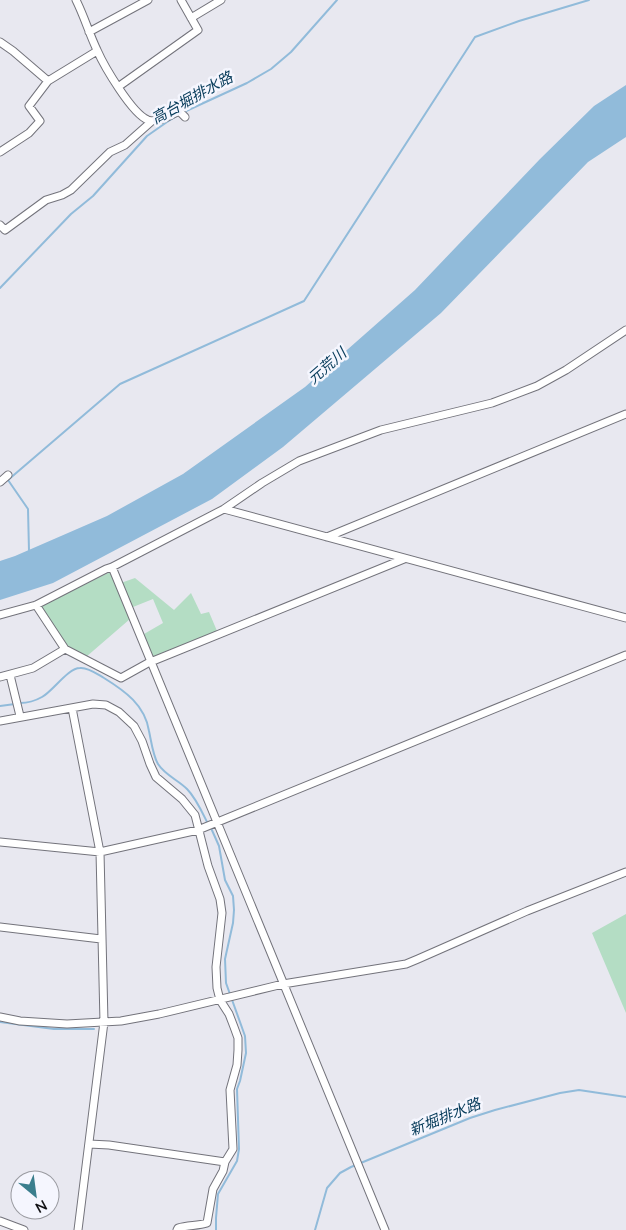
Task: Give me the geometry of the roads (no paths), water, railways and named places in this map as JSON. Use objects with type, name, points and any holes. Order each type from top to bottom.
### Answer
[{"type":"street","points":[[76,0],[97,51],[134,110],[147,120],[152,121],[160,120],[177,112],[180,112],[185,117]]},
{"type":"street","points":[[89,32],[148,0]]},
{"type":"street","points":[[118,87],[198,30],[180,0]]},
{"type":"street","points":[[191,18],[221,0]]},
{"type":"street","points":[[0,42],[14,51],[48,81]]},
{"type":"street","points":[[0,152],[29,132],[40,121],[29,106],[48,81],[97,51]]},
{"type":"street","points":[[0,226],[5,230],[46,200],[71,190],[110,152],[126,145],[152,121]]},
{"type":"street","points":[[0,615],[36,605],[112,567],[224,509],[262,482],[299,461],[381,430],[492,403],[537,386],[566,370],[626,330]]},
{"type":"street","points":[[327,537],[626,414]]},
{"type":"street","points":[[0,482],[8,475]]},
{"type":"street","points":[[224,509],[626,618]]},
{"type":"street","points":[[36,605],[65,649],[121,678],[151,662],[404,558]]},
{"type":"street","points":[[112,567],[385,1230]]},
{"type":"street","points":[[0,678],[34,668],[65,649]]},
{"type":"street","points":[[0,842],[100,852],[198,830],[626,655]]},
{"type":"street","points":[[10,675],[20,716]]},
{"type":"street","points":[[0,721],[93,704],[106,706],[119,712],[134,726],[156,777],[182,799],[195,815],[208,866],[220,899],[222,913],[216,967],[220,1000],[229,1014],[238,1038],[238,1044],[237,1065],[230,1090],[233,1149],[213,1189],[207,1223],[186,1226],[177,1230]]},
{"type":"street","points":[[72,708],[100,852],[104,1007],[104,1022],[78,1230]]},
{"type":"street","points":[[0,1017],[20,1021],[60,1023],[121,1021],[159,1014],[283,984],[406,964],[527,911],[626,872]]},
{"type":"street","points":[[0,927],[101,939]]},
{"type":"street","points":[[89,1144],[225,1162]]},
{"type":"street","points":[[0,1221],[24,1230]]},
{"type":"water","points":[[626,85],[626,137],[588,162],[441,313],[283,447],[212,499],[53,583],[0,600],[0,561],[107,516],[183,474],[305,387],[415,290],[540,159],[594,106]]},
{"type":"waterway","name":"高台堀排水路","points":[[184,112],[247,83],[271,69],[291,52],[337,0]]},
{"type":"waterway","points":[[29,551],[28,509],[8,480],[120,384],[304,301],[475,37],[519,21],[589,0]]},
{"type":"waterway","name":"高台堀排水路","points":[[0,288],[71,214],[93,196],[147,136],[180,114]]},
{"type":"waterway","points":[[20,703],[31,702],[42,697],[75,669],[83,668],[89,670],[112,683],[139,706],[147,722],[156,761],[164,771],[190,793],[199,805],[208,824]]},
{"type":"waterway","points":[[0,706],[15,704]]},
{"type":"waterway","points":[[211,828],[219,846],[225,880],[233,896],[233,923],[225,959],[226,983],[245,1036],[246,1053],[237,1089],[239,1149],[237,1161],[218,1194],[216,1230]]},
{"type":"waterway","points":[[0,1022],[54,1029],[94,1029]]},
{"type":"waterway","name":"新堀排水路","points":[[315,1230],[327,1188],[340,1173],[351,1167],[470,1118],[560,1093],[579,1090],[626,1097]]},
{"type":"water label","name":"元荒川","points":[[327,366]]}]
